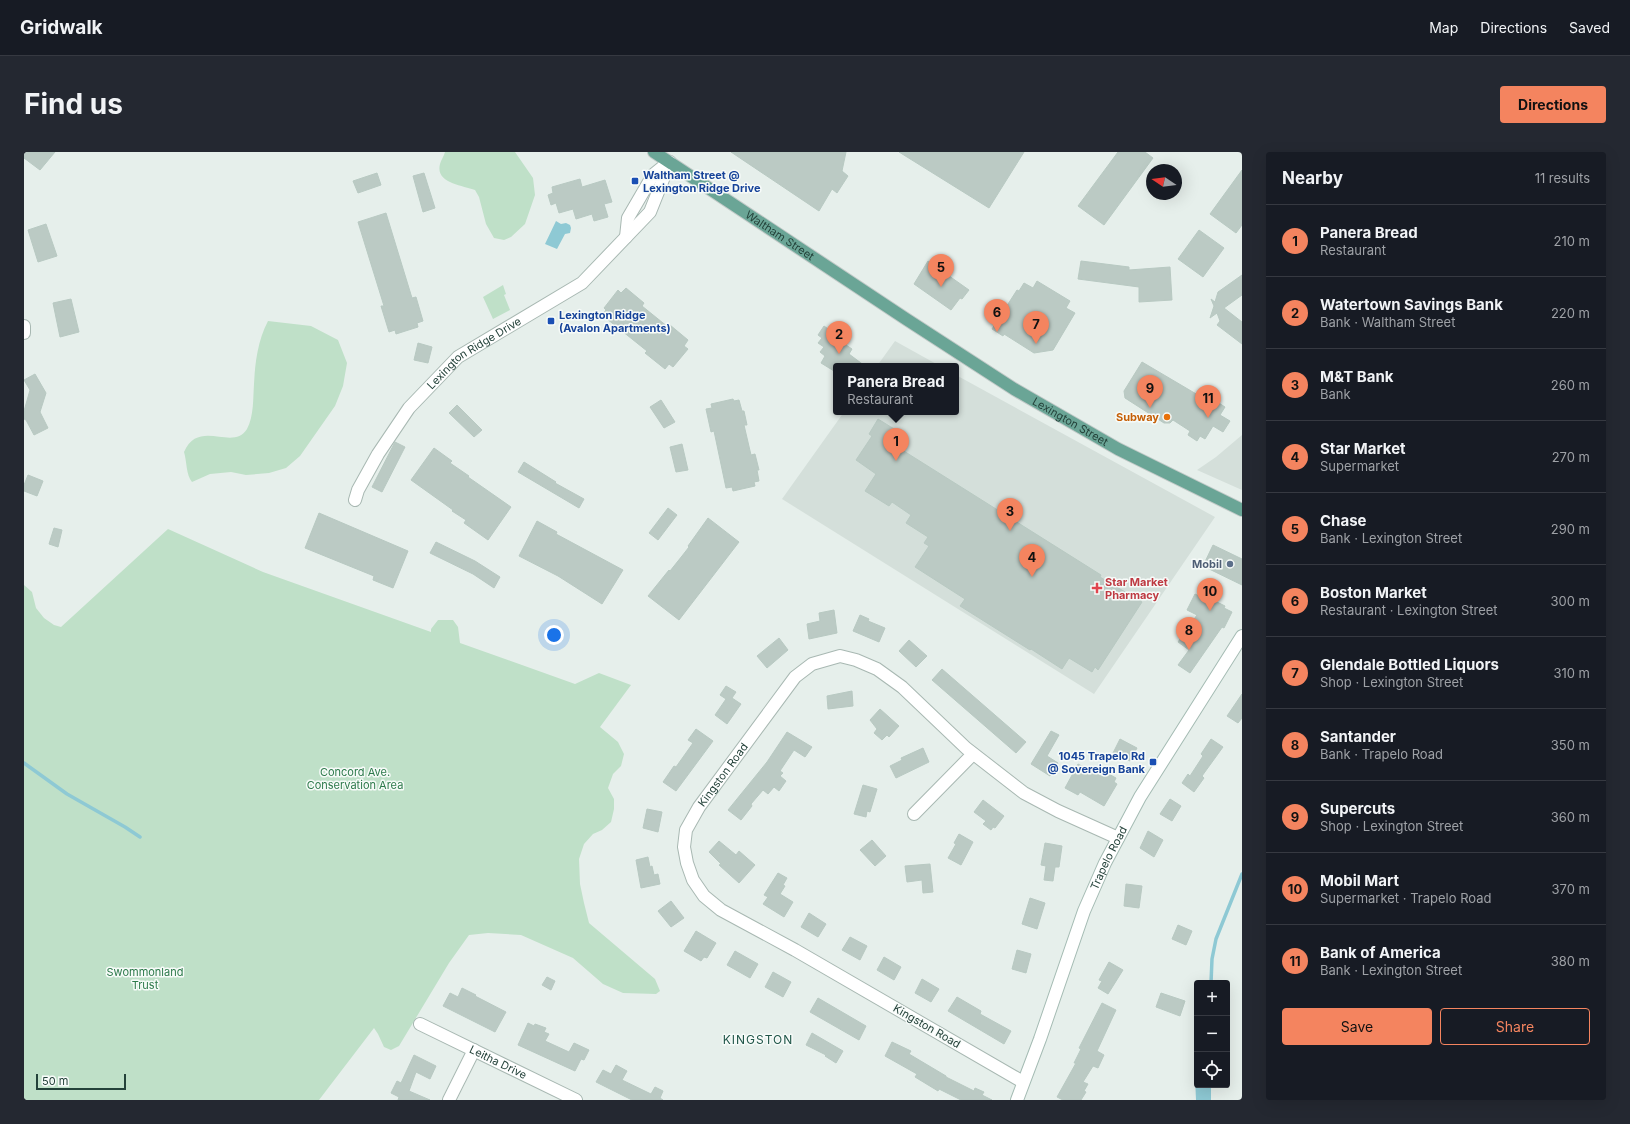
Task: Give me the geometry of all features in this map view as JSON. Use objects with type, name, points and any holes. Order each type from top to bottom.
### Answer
[{"type":"main road","name":"Waltham Street","points":[[654,152],[906,319]]},
{"type":"main road","name":"Lexington Street","points":[[906,319],[1014,388],[1118,449],[1242,510]]},
{"type":"street","name":"Lexington Ridge Drive","points":[[355,500],[358,490],[378,454],[409,408],[458,357],[582,283],[626,237],[628,218],[653,175],[670,162]]},
{"type":"street","points":[[24,326],[24,333]]},
{"type":"street","name":"Trapelo Road","points":[[1017,1100],[1084,911],[1105,863],[1140,798],[1242,636]]},
{"type":"street","name":"Kingston Road","points":[[1024,1082],[795,950],[721,910],[704,896],[693,880],[687,863],[684,847],[686,830],[698,807],[795,677],[812,664],[840,656],[856,660],[877,669],[902,687],[973,754],[1024,792],[1058,811],[1118,838]]},
{"type":"street","points":[[914,814],[973,754]]},
{"type":"street","name":"Leitha Drive","points":[[420,1024],[576,1100]]},
{"type":"street","points":[[449,1100],[474,1050]]},
{"type":"shaded area","points":[[895,341],[935,363],[879,363]]},
{"type":"shaded area","points":[[959,377],[1215,517],[1094,694],[782,499],[842,415],[959,415]]},
{"type":"shaded area","points":[[1242,435],[1242,490],[1197,470],[1216,457]]},
{"type":"green space","points":[[445,152],[515,152],[533,178],[535,195],[525,224],[511,237],[504,240],[494,238],[486,224],[479,197],[475,190],[457,185],[445,179],[442,175],[440,164]]},
{"type":"green space","points":[[503,285],[506,294],[504,295],[510,310],[493,319],[483,297]]},
{"type":"green space","points":[[268,321],[311,326],[338,340],[347,363],[343,386],[335,406],[300,456],[286,468],[269,473],[246,475],[231,472],[210,474],[192,482],[188,472],[184,452],[190,442],[198,437],[207,436],[233,438],[241,435],[247,429],[252,413],[255,368],[258,351]]},
{"type":"green space","points":[[168,529],[263,572],[431,632],[431,629],[438,620],[453,620],[458,627],[460,643],[575,684],[599,673],[631,685],[600,727],[618,742],[624,754],[621,766],[613,774],[608,788],[614,799],[614,809],[611,822],[602,830],[593,834],[584,844],[579,859],[580,884],[589,923],[655,979],[660,991],[656,994],[623,993],[603,984],[573,958],[521,935],[488,933],[469,935],[449,963],[399,1046],[391,1050],[384,1047],[374,1028],[319,1100],[24,1100],[24,585],[32,592],[36,608],[44,618],[54,625],[61,627]]},
{"type":"water","points":[[556,221],[561,224],[566,223],[570,225],[571,228],[570,233],[565,234],[557,249],[545,244]]},
{"type":"water","points":[[1195,1088],[1211,1088],[1211,1100],[1196,1100]]},
{"type":"building","points":[[24,152],[55,152],[40,170],[24,158]]},
{"type":"building","points":[[731,152],[846,152],[842,171],[848,176],[837,193],[832,189],[819,211]]},
{"type":"building","points":[[899,152],[1024,152],[989,208]]},
{"type":"building","points":[[1118,152],[1145,152],[1153,158],[1149,164],[1146,164],[1146,168],[1104,225],[1078,206]]},
{"type":"building","points":[[1242,170],[1242,225],[1236,233],[1210,214]]},
{"type":"building","points":[[377,173],[381,185],[358,193],[353,181]]},
{"type":"building","points":[[424,173],[435,208],[423,212],[413,176]]},
{"type":"building","points":[[580,179],[582,187],[605,180],[612,202],[604,204],[608,217],[594,221],[592,214],[576,219],[573,209],[559,213],[556,203],[551,205],[548,195],[553,193],[552,187]]},
{"type":"building","points":[[386,213],[412,298],[416,297],[423,321],[417,323],[418,327],[396,334],[395,330],[389,332],[381,306],[384,306],[358,222]]},
{"type":"building","points":[[46,224],[57,256],[38,262],[28,230]]},
{"type":"building","points":[[1199,230],[1224,248],[1203,277],[1178,259]]},
{"type":"building","points":[[928,261],[969,290],[962,299],[960,298],[951,310],[914,284]]},
{"type":"building","points":[[1081,261],[1129,267],[1129,270],[1170,267],[1172,300],[1139,302],[1139,287],[1078,279]]},
{"type":"building","points":[[1242,275],[1242,295],[1224,308],[1242,322],[1242,344],[1217,325],[1220,321],[1217,313],[1210,318],[1214,306],[1211,299],[1215,302],[1218,292]]},
{"type":"building","points":[[1037,281],[1070,301],[1066,308],[1075,313],[1053,350],[1034,353],[1004,334],[1003,336],[992,329],[1017,290],[1019,291],[1024,283],[1033,288]]},
{"type":"building","points":[[626,288],[644,303],[642,306],[668,327],[670,325],[688,340],[684,346],[688,349],[673,367],[669,364],[665,369],[645,353],[647,351],[602,315],[606,310],[604,308],[618,290],[621,293]]},
{"type":"building","points":[[71,299],[79,332],[60,337],[53,303]]},
{"type":"building","points":[[824,326],[848,343],[846,345],[852,349],[849,354],[861,363],[833,363],[833,370],[821,363],[825,356],[820,352],[824,347],[818,343],[822,338],[818,335]]},
{"type":"building","points":[[418,343],[432,347],[428,363],[414,360]]},
{"type":"building","points":[[1142,362],[1203,398],[1205,394],[1225,407],[1220,415],[1230,421],[1223,432],[1213,426],[1205,439],[1200,436],[1197,441],[1188,435],[1190,431],[1173,420],[1170,423],[1164,423],[1125,398],[1124,391]]},
{"type":"building","points":[[35,374],[46,393],[40,412],[48,428],[34,435],[24,419],[24,411],[30,390],[24,380]]},
{"type":"building","points":[[733,399],[734,401],[739,400],[742,411],[744,411],[747,425],[744,425],[751,455],[755,454],[759,470],[757,470],[759,481],[754,482],[755,486],[733,491],[732,487],[726,488],[714,431],[711,432],[706,409],[712,408],[711,404]]},
{"type":"building","points":[[661,400],[675,422],[664,428],[650,407]]},
{"type":"building","points":[[457,405],[482,430],[474,437],[449,413]]},
{"type":"building","points":[[878,419],[899,432],[896,436],[903,441],[899,448],[1101,575],[1100,577],[1142,602],[1098,670],[1095,667],[1092,672],[1069,658],[1062,669],[960,606],[965,599],[915,567],[929,546],[924,543],[928,537],[906,523],[911,515],[892,502],[889,506],[865,491],[876,474],[856,460],[872,436],[869,434]]},
{"type":"building","points":[[395,442],[405,447],[382,492],[372,487]]},
{"type":"building","points":[[682,444],[688,470],[676,472],[670,447]]},
{"type":"building","points":[[434,448],[452,461],[450,463],[469,476],[468,477],[511,507],[488,540],[464,523],[466,520],[411,480]]},
{"type":"building","points":[[524,462],[556,482],[555,483],[584,499],[579,508],[518,472]]},
{"type":"building","points":[[28,475],[43,481],[37,496],[24,491],[24,485]]},
{"type":"building","points":[[668,508],[677,515],[658,540],[649,533]]},
{"type":"building","points":[[319,513],[408,551],[393,588],[373,580],[374,576],[305,548]]},
{"type":"building","points":[[708,518],[739,542],[679,620],[648,596],[689,547],[688,546]]},
{"type":"building","points":[[537,521],[557,532],[556,534],[623,570],[602,604],[558,576],[519,556]]},
{"type":"building","points":[[54,528],[62,530],[58,547],[49,544]]},
{"type":"building","points":[[436,542],[475,561],[500,577],[494,588],[473,574],[430,553]]},
{"type":"building","points":[[1213,545],[1242,559],[1242,585],[1203,566]]},
{"type":"building","points":[[1195,594],[1201,597],[1203,595],[1225,606],[1224,608],[1232,612],[1224,628],[1222,627],[1190,673],[1178,665],[1189,650],[1178,642],[1197,615],[1187,610]]},
{"type":"building","points":[[834,610],[837,633],[809,639],[807,624],[820,621],[819,613]]},
{"type":"building","points":[[860,615],[869,619],[868,621],[885,628],[879,642],[853,631]]},
{"type":"building","points":[[779,638],[788,650],[767,668],[757,656]]},
{"type":"building","points":[[909,640],[927,656],[916,667],[899,651]]},
{"type":"building","points":[[942,669],[1026,742],[1016,753],[932,680]]},
{"type":"building","points":[[726,686],[736,692],[732,698],[741,704],[727,724],[715,715],[726,699],[720,695]]},
{"type":"building","points":[[852,691],[853,706],[828,709],[827,696]]},
{"type":"building","points":[[1242,694],[1242,718],[1238,723],[1227,716]]},
{"type":"building","points":[[880,709],[899,726],[889,737],[887,735],[882,740],[874,733],[877,729],[870,720]]},
{"type":"building","points":[[696,729],[713,741],[676,791],[663,782],[693,743],[688,740]]},
{"type":"building","points":[[1051,731],[1059,735],[1047,756],[1058,763],[1050,776],[1031,764]]},
{"type":"building","points":[[787,732],[812,747],[805,757],[794,750],[780,771],[783,773],[780,776],[786,781],[779,791],[774,787],[768,794],[763,790],[751,804],[752,806],[741,820],[728,810],[767,762]]},
{"type":"building","points":[[1120,739],[1137,748],[1130,761],[1113,753]]},
{"type":"building","points":[[1211,739],[1223,747],[1202,776],[1204,778],[1194,792],[1182,783],[1188,774],[1190,776],[1203,756],[1201,754]]},
{"type":"building","points":[[923,748],[929,762],[896,778],[890,766],[902,760],[901,758]]},
{"type":"building","points":[[1078,764],[1103,777],[1105,777],[1107,773],[1116,778],[1114,782],[1117,784],[1104,806],[1080,792],[1078,795],[1065,788]]},
{"type":"building","points":[[863,785],[877,789],[870,812],[867,811],[866,817],[854,814]]},
{"type":"building","points":[[1170,799],[1181,806],[1172,821],[1160,814]]},
{"type":"building","points":[[983,800],[1004,816],[995,828],[993,827],[991,830],[983,824],[986,821],[974,812]]},
{"type":"building","points":[[647,809],[662,812],[658,832],[643,828]]},
{"type":"building","points":[[1148,831],[1163,840],[1154,857],[1140,848]]},
{"type":"building","points":[[959,834],[973,842],[961,865],[948,858],[956,844],[954,843]]},
{"type":"building","points":[[872,840],[886,856],[875,866],[860,850]]},
{"type":"building","points":[[719,841],[736,855],[739,851],[755,865],[739,883],[719,865],[721,864],[709,852]]},
{"type":"building","points":[[1045,843],[1062,846],[1059,867],[1055,867],[1053,881],[1044,880],[1046,866],[1041,865]]},
{"type":"building","points":[[648,857],[650,867],[652,866],[654,875],[658,874],[660,884],[641,888],[636,860]]},
{"type":"building","points":[[930,864],[933,892],[923,893],[922,880],[907,882],[905,866]]},
{"type":"building","points":[[778,873],[787,878],[783,885],[785,886],[780,894],[793,902],[784,917],[763,904],[768,897],[764,895]]},
{"type":"building","points":[[1126,884],[1142,886],[1139,908],[1124,906]]},
{"type":"building","points":[[1030,898],[1045,903],[1037,929],[1022,924]]},
{"type":"building","points":[[671,901],[684,918],[671,927],[658,911]]},
{"type":"building","points":[[809,913],[826,924],[818,937],[801,927]]},
{"type":"building","points":[[1178,925],[1192,931],[1186,945],[1172,939]]},
{"type":"building","points":[[696,931],[716,943],[707,958],[704,957],[701,961],[684,951]]},
{"type":"building","points":[[850,937],[867,946],[860,960],[842,950]]},
{"type":"building","points":[[1017,950],[1031,954],[1026,973],[1012,969]]},
{"type":"building","points":[[735,951],[758,964],[750,978],[727,965]]},
{"type":"building","points":[[884,957],[901,967],[894,980],[877,970]]},
{"type":"building","points":[[1109,962],[1123,970],[1108,994],[1098,988],[1102,981],[1099,980]]},
{"type":"building","points":[[773,972],[791,982],[783,997],[765,987]]},
{"type":"building","points":[[547,977],[555,981],[551,990],[542,985]]},
{"type":"building","points":[[922,979],[939,989],[931,1002],[915,993]]},
{"type":"building","points":[[462,988],[506,1012],[495,1032],[443,1006],[450,993],[458,997]]},
{"type":"building","points":[[1161,993],[1185,1001],[1180,1016],[1156,1007]]},
{"type":"building","points":[[957,997],[981,1011],[980,1014],[1011,1031],[1004,1044],[948,1011]]},
{"type":"building","points":[[818,998],[866,1026],[859,1040],[810,1012]]},
{"type":"building","points":[[1102,1003],[1116,1010],[1097,1051],[1104,1055],[1098,1068],[1093,1066],[1083,1082],[1088,1084],[1084,1091],[1086,1092],[1081,1100],[1063,1100],[1057,1097],[1076,1063],[1074,1063],[1081,1049],[1079,1048]]},
{"type":"building","points":[[528,1023],[534,1026],[535,1024],[546,1028],[544,1032],[549,1034],[545,1041],[569,1052],[574,1043],[589,1050],[584,1060],[581,1059],[575,1071],[518,1045]]},
{"type":"building","points":[[812,1033],[843,1051],[836,1063],[825,1056],[826,1055],[806,1045]]},
{"type":"building","points":[[892,1042],[911,1051],[909,1054],[946,1077],[974,1091],[975,1088],[984,1092],[982,1095],[992,1100],[961,1100],[939,1089],[938,1091],[915,1077],[917,1074],[885,1056]]},
{"type":"building","points":[[414,1055],[436,1066],[430,1079],[416,1072],[409,1091],[430,1100],[398,1100],[399,1097],[391,1093],[397,1081],[401,1083]]},
{"type":"building","points":[[616,1065],[627,1071],[622,1080],[651,1094],[655,1087],[663,1091],[660,1098],[663,1100],[632,1100],[596,1082],[603,1070],[611,1074]]},
{"type":"waterway","points":[[24,763],[67,794],[140,837]]},
{"type":"waterway","points":[[1211,980],[1212,959],[1216,939],[1242,874]]},
{"type":"place","name":"Waltham Street @ Lexington Ridge Drive","points":[[635,181]]},
{"type":"place","name":"Chase","points":[[941,287]]},
{"type":"place","name":"Lexington Ridge (Avalon Apartments)","points":[[551,321]]},
{"type":"place","name":"Boston Market","points":[[997,332]]},
{"type":"place","name":"Glendale Bottled Liquors","points":[[1036,344]]},
{"type":"place","name":"Watertown Savings Bank","points":[[839,354]]},
{"type":"place","name":"Supercuts","points":[[1150,408]]},
{"type":"place","name":"Subway","points":[[1167,417]]},
{"type":"place","name":"Bank of America","points":[[1208,418]]},
{"type":"place","name":"Panera Bread","points":[[896,461]]},
{"type":"place","name":"M&T Bank","points":[[1010,531]]},
{"type":"place","name":"Mobil","points":[[1230,564]]},
{"type":"place","name":"Star Market","points":[[1032,577]]},
{"type":"place","name":"Star Market Pharmacy","points":[[1097,588]]},
{"type":"place","name":"Mobil Mart","points":[[1210,611]]},
{"type":"place","name":"Santander","points":[[1189,650]]},
{"type":"place","name":"1045 Trapelo Rd @ Sovereign Bank","points":[[1153,762]]},
{"type":"district","name":"KINGSTON","points":[[758,1039]]},
{"type":"park label","name":"Concord Ave. Conservation Area","points":[[355,778]]},
{"type":"park label","name":"Swommonland Trust","points":[[145,978]]}]
